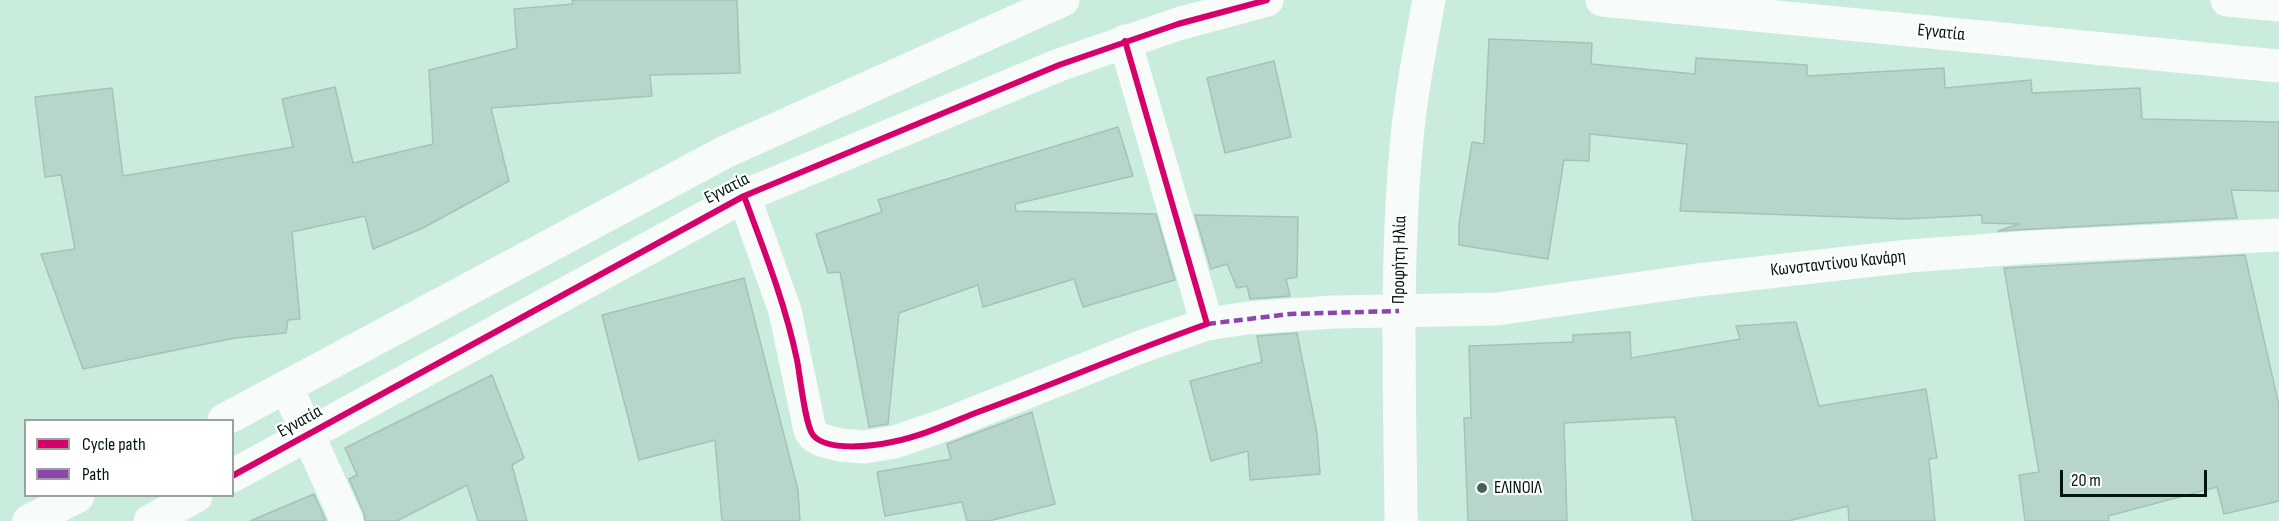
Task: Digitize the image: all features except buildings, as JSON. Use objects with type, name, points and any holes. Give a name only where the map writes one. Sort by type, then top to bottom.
[{"type":"street","name":"Εγνατία","points":[[226,419],[725,152],[1064,0]]},
{"type":"street","name":"Εγνατία","points":[[234,475],[744,196],[1020,80],[1125,41],[1212,14],[1267,0]]},
{"type":"street","name":"Προφήτη Ηλία","points":[[1401,521],[1400,242],[1406,145],[1429,0]]},
{"type":"street","name":"Εγνατία","points":[[1602,0],[2279,66]]},
{"type":"street","points":[[2233,0],[2279,5]]},
{"type":"street","points":[[1125,41],[1207,324]]},
{"type":"street","name":"Κωνσταντίνου Κανάρη","points":[[744,196],[785,310],[797,360],[808,426],[814,436],[829,443],[855,447],[895,442],[1000,404],[1143,346],[1207,324],[1290,314],[1497,309],[1697,280],[1909,256],[2032,247],[2279,235]]},
{"type":"street","points":[[287,388],[347,521]]},
{"type":"street","points":[[28,521],[74,497]]},
{"type":"street","points":[[150,521],[192,497]]},
{"type":"marked path","points":[[1207,324],[1290,314],[1399,311]]},
{"type":"cycle path","points":[[234,475],[744,196],[1059,65],[1178,24],[1267,0]]},
{"type":"cycle path","points":[[744,196],[774,277],[786,318],[797,360],[810,430],[813,435],[829,444],[874,445],[914,436],[1207,324],[1125,41]]},
{"type":"place","name":"ΕΛΙΝΟΙΛ","points":[[1482,488]]}]
